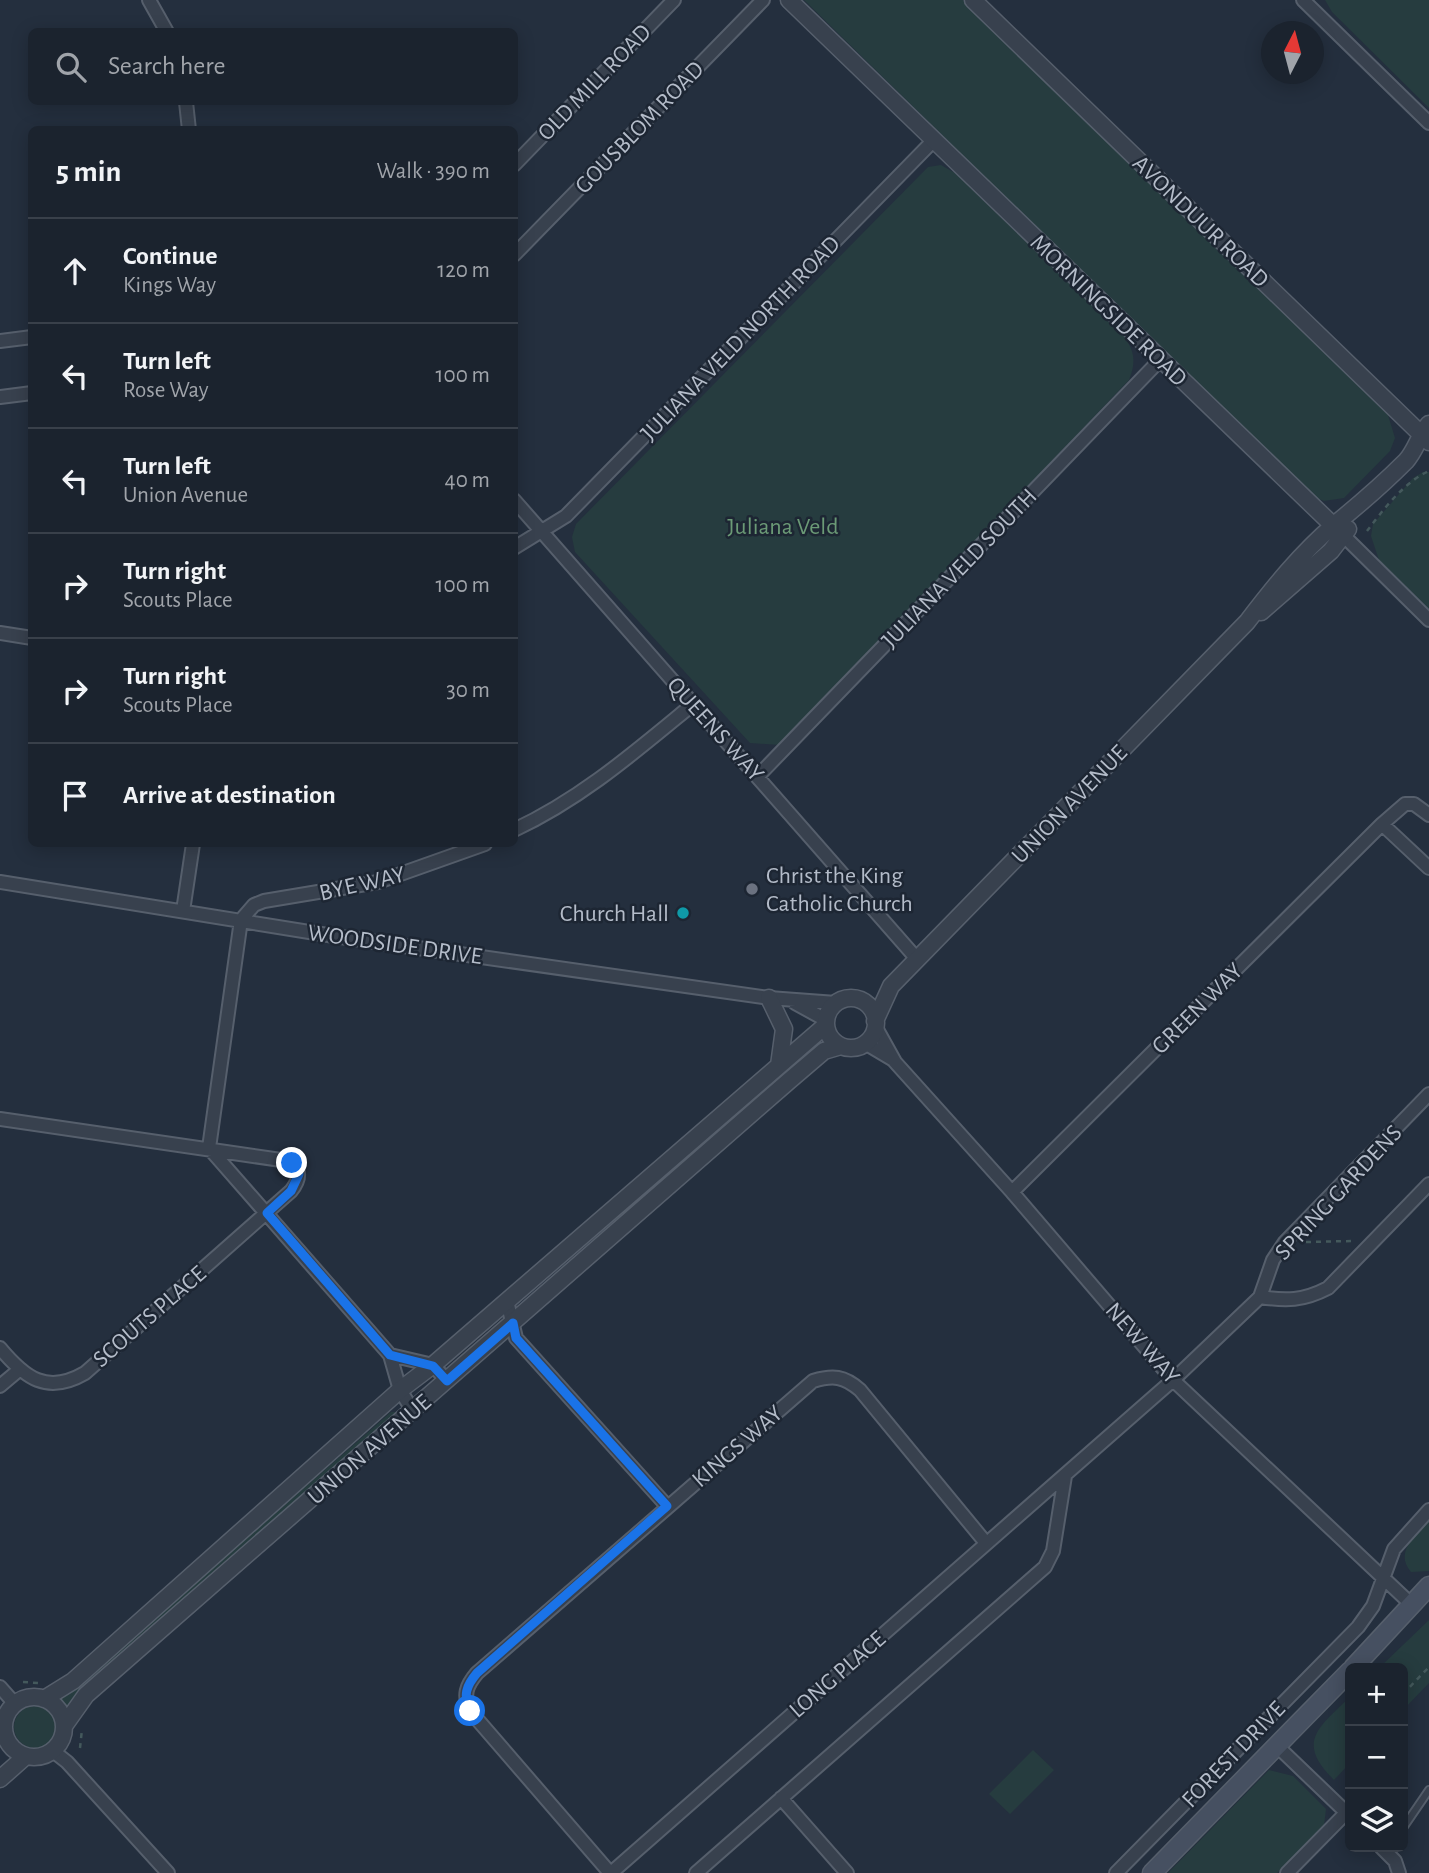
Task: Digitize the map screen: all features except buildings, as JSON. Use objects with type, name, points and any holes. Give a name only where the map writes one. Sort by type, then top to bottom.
[{"type":"main road","name":"FOREST DRIVE","points":[[1358,1663],[1429,1586]]},
{"type":"main road","name":"FOREST DRIVE","points":[[1152,1873],[1345,1677]]},
{"type":"street","points":[[149,0],[165,28]]},
{"type":"street","name":"OLD MILL ROAD","points":[[518,161],[674,0]]},
{"type":"street","name":"GOUSBLOM ROAD","points":[[518,250],[763,0]]},
{"type":"street","name":"MORNINGSIDE ROAD","points":[[789,0],[1429,620]]},
{"type":"street","name":"AVONDUUR ROAD","points":[[974,0],[1426,434]]},
{"type":"street","points":[[1303,0],[1429,123]]},
{"type":"street","points":[[186,105],[189,126]]},
{"type":"street","name":"JULIANA VELD NORTH ROAD","points":[[518,546],[566,516],[934,140]]},
{"type":"street","points":[[0,341],[28,338]]},
{"type":"street","name":"JULIANA VELD SOUTH","points":[[758,776],[1160,360]]},
{"type":"street","points":[[0,397],[28,394]]},
{"type":"street","name":"UNION AVENUE","points":[[875,1023],[891,986],[1247,622],[1272,589],[1339,531],[1410,456],[1426,434]]},
{"type":"street","name":"UNION AVENUE","points":[[1410,456],[1429,449]]},
{"type":"street","name":"QUEENS WAY","points":[[518,504],[917,959]]},
{"type":"street","points":[[0,633],[28,637]]},
{"type":"street","points":[[518,828],[550,811],[618,766],[692,705]]},
{"type":"street","name":"GREEN WAY","points":[[1013,1192],[1382,824],[1405,804],[1414,804],[1429,815]]},
{"type":"street","points":[[1382,824],[1429,868]]},
{"type":"street","points":[[183,911],[193,847]]},
{"type":"street","name":"BYE WAY","points":[[241,919],[254,905],[264,901],[379,882],[477,847]]},
{"type":"street","name":"WOODSIDE DRIVE","points":[[0,882],[769,998],[836,1003]]},
{"type":"street","points":[[241,919],[209,1148],[390,1355],[400,1390],[413,1411]]},
{"type":"street","name":"UNION AVENUE","points":[[858,999],[891,986]]},
{"type":"street","points":[[769,998],[784,1029],[779,1065],[790,1080]]},
{"type":"street","points":[[849,998],[858,999],[870,1007],[875,1023],[865,1043],[856,1047],[841,1046],[831,1039],[826,1023],[836,1003],[849,998]]},
{"type":"street","name":"WOODSIDE DRIVE","points":[[791,1001],[826,1023]]},
{"type":"street","name":"UNION AVENUE","points":[[43,1691],[73,1681],[400,1390],[433,1366],[826,1023]]},
{"type":"street","name":"NEW WAY","points":[[875,1023],[895,1062],[1013,1192],[1173,1380],[1411,1604]]},
{"type":"street","name":"NEW WAY","points":[[865,1043],[895,1062]]},
{"type":"street","name":"UNION AVENUE","points":[[64,1726],[86,1695],[790,1080],[824,1051],[841,1046]]},
{"type":"street","name":"SPRING GARDENS","points":[[1173,1380],[1259,1297],[1273,1260],[1285,1242],[1429,1094]]},
{"type":"street","name":"SCOUTS PLACE","points":[[0,1119],[209,1148],[288,1161],[297,1167],[297,1184],[85,1373],[71,1381],[35,1381],[19,1370],[0,1348]]},
{"type":"street","name":"SPRING GARDENS","points":[[1259,1297],[1287,1301],[1310,1298],[1328,1288],[1429,1184]]},
{"type":"street","points":[[508,1301],[516,1338],[667,1506]]},
{"type":"street","points":[[390,1355],[433,1366],[447,1381]]},
{"type":"street","points":[[0,1386],[19,1370]]},
{"type":"street","name":"KINGS WAY","points":[[610,1873],[470,1711],[466,1700],[467,1685],[477,1673],[813,1381],[831,1376],[847,1379],[860,1390],[986,1542]]},
{"type":"street","name":"LONG PLACE","points":[[610,1873],[1173,1380]]},
{"type":"street","points":[[696,1873],[1045,1567],[1053,1551],[1065,1476]]},
{"type":"street","points":[[1116,1873],[1358,1627],[1371,1611],[1400,1539],[1429,1510]]},
{"type":"street","points":[[0,1687],[15,1704]]},
{"type":"street","points":[[43,1691],[55,1705],[64,1726],[59,1744],[53,1751],[40,1757],[26,1756],[11,1747],[2,1732],[6,1716],[15,1704],[43,1691]]},
{"type":"street","points":[[1276,1745],[1345,1811]]},
{"type":"street","points":[[53,1751],[67,1762],[168,1873]]},
{"type":"street","points":[[0,1779],[26,1756]]},
{"type":"street","points":[[781,1798],[847,1873]]},
{"type":"street","points":[[1287,1873],[1345,1817]]},
{"type":"street","points":[[1387,1852],[1395,1861],[1399,1873]]},
{"type":"lane","points":[[692,1140],[705,1154]]},
{"type":"lane","points":[[1408,1821],[1429,1790]]},
{"type":"path","points":[[1367,531],[1401,492],[1429,471]]},
{"type":"path","points":[[1285,1242],[1373,1241]]},
{"type":"path","points":[[1408,1689],[1429,1667]]},
{"type":"path","points":[[23,1682],[43,1691]]},
{"type":"path","points":[[80,1748],[82,1726]]},
{"type":"green space","points":[[804,0],[963,0],[1388,415],[1395,438],[1390,451],[1344,498],[1324,501],[1312,496]]},
{"type":"green space","points":[[1325,0],[1429,0],[1429,108],[1332,12]]},
{"type":"green space","name":"Juliana Veld","points":[[941,165],[955,173],[1124,336],[1133,357],[1131,374],[1129,380],[780,745],[750,743],[575,552],[572,537],[576,524],[928,167]]},
{"type":"green space","points":[[1423,472],[1429,472],[1429,609],[1379,560],[1371,536],[1373,524],[1413,478]]},
{"type":"green space","points":[[391,1412],[396,1412],[397,1415],[72,1700],[64,1712],[55,1702],[70,1693]]},
{"type":"green space","points":[[1429,1521],[1429,1571],[1411,1572],[1405,1558],[1408,1545]]},
{"type":"green space","points":[[1429,1620],[1429,1683],[1408,1705],[1408,1663],[1384,1663]]},
{"type":"green space","points":[[1345,1702],[1345,1768],[1334,1780],[1322,1767],[1314,1745],[1321,1726]]},
{"type":"green space","points":[[35,1706],[50,1712],[56,1727],[50,1742],[35,1748],[20,1742],[14,1727],[20,1712]]},
{"type":"green space","points":[[1033,1750],[1054,1770],[1010,1814],[989,1794]]},
{"type":"green space","points":[[1269,1770],[1293,1776],[1326,1809],[1324,1826],[1277,1873],[1168,1873]]},
{"type":"place","name":"Christ the King Catholic Church","points":[[752,889]]},
{"type":"place","name":"Church Hall","points":[[683,913]]},
{"type":"route","points":[[292,1163],[299,1174],[297,1184],[267,1213],[390,1355],[433,1366],[447,1381],[513,1323],[516,1338],[667,1506],[477,1673],[467,1685],[466,1700],[470,1711]]}]
